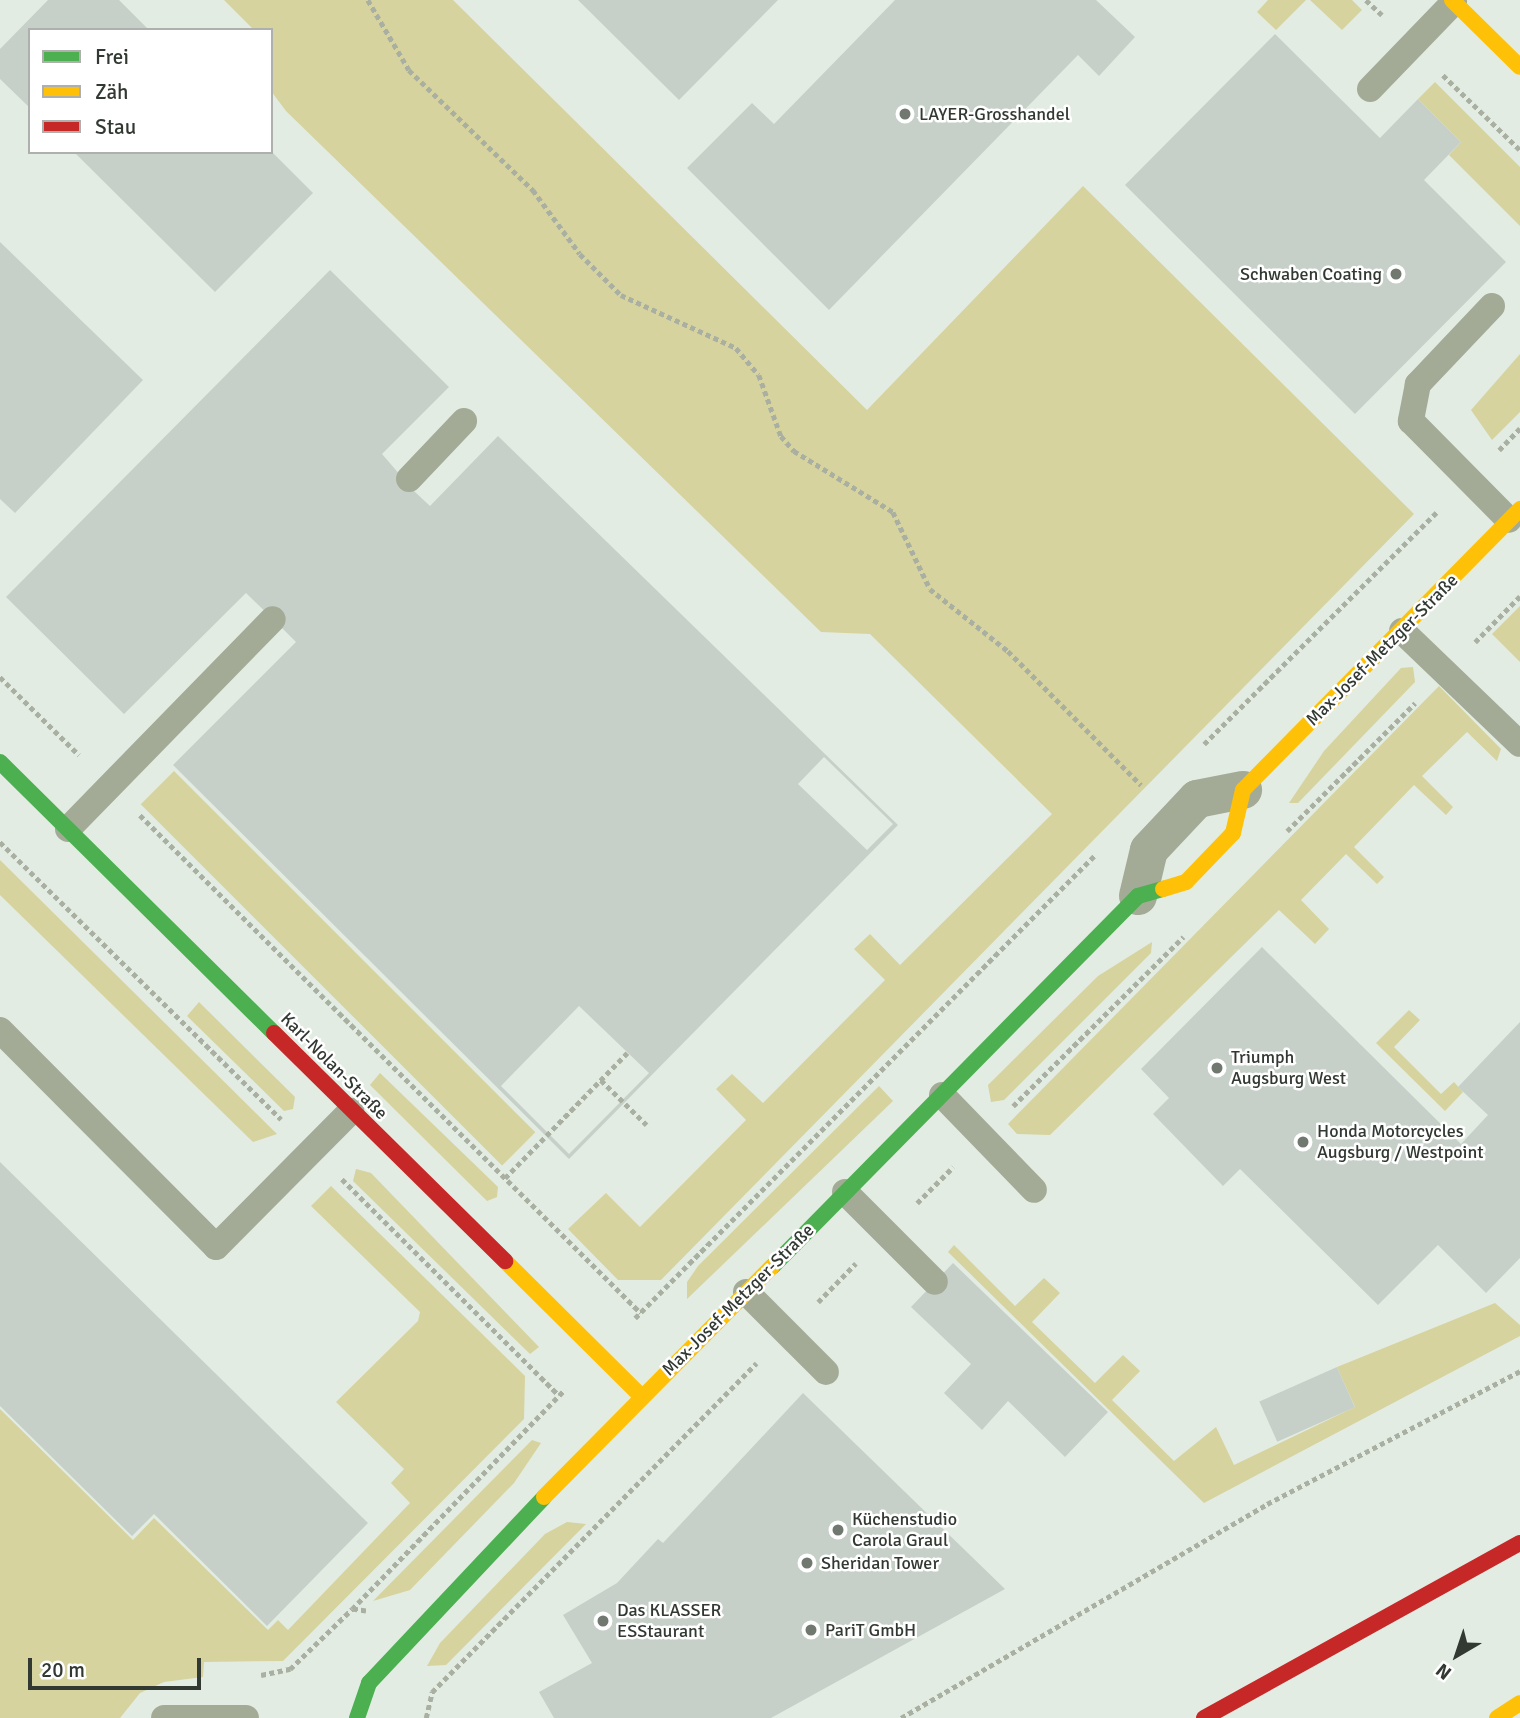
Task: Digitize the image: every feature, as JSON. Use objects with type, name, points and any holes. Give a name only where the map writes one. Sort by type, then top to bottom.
[{"type":"main road","points":[[1453,1],[1520,67]]},
{"type":"main road","name":"Max-Josef-Metzger-Straße","points":[[1243,790],[1515,514]]},
{"type":"main road","name":"Karl-Nolan-Straße","points":[[0,762],[641,1396]]},
{"type":"main road","name":"Max-Josef-Metzger-Straße","points":[[357,1718],[369,1684],[426,1617],[641,1396],[1138,896]]},
{"type":"main road","points":[[1204,1718],[1520,1543]]},
{"type":"main road","points":[[1497,1718],[1520,1703]]},
{"type":"street","name":"Max-Josef-Metzger-Straße","points":[[1138,896],[1149,850],[1197,799],[1243,790]]},
{"type":"lane","points":[[1370,89],[1453,1]]},
{"type":"lane","points":[[1492,306],[1418,384],[1411,421],[1470,479],[1515,514]]},
{"type":"lane","points":[[408,479],[464,421]]},
{"type":"lane","points":[[68,829],[273,619]]},
{"type":"lane","points":[[1402,631],[1447,671],[1520,744]]},
{"type":"lane","points":[[0,1030],[216,1247],[351,1111]]},
{"type":"lane","points":[[942,1095],[1034,1189]]},
{"type":"lane","points":[[845,1192],[935,1282]]},
{"type":"lane","points":[[746,1292],[826,1372]]},
{"type":"lane","points":[[164,1718],[246,1718]]},
{"type":"path","points":[[368,0],[410,70],[533,190],[580,254],[621,295],[736,348],[759,375],[780,436],[794,451],[893,512],[930,589],[1008,651],[1152,797]]},
{"type":"path","points":[[1200,749],[1520,428]]},
{"type":"path","points":[[1276,842],[1520,596]]},
{"type":"path","points":[[0,677],[641,1313]]},
{"type":"path","points":[[255,1674],[290,1669],[352,1609],[598,1353],[641,1313],[1104,846]]},
{"type":"path","points":[[426,1718],[432,1692],[1192,927]]},
{"type":"path","points":[[505,1178],[627,1053]]},
{"type":"path","points":[[601,1080],[647,1125]]},
{"type":"path","points":[[901,1718],[1268,1504],[1520,1371]]},
{"type":"path","points":[[352,1609],[426,1617]]},
{"type":"shaded area","points":[[224,0],[453,0],[867,410],[1083,186],[1414,514],[661,1280],[618,1280],[568,1229],[606,1193],[640,1227],[746,1120],[716,1089],[732,1074],[763,1103],[885,980],[854,949],[870,934],[900,965],[1052,814],[870,634],[821,632],[286,111],[273,94],[273,28],[252,28]]},
{"type":"shaded area","points":[[1268,0],[1306,0],[1276,30],[1257,12]]},
{"type":"shaded area","points":[[1310,0],[1352,0],[1362,10],[1342,30]]},
{"type":"shaded area","points":[[1435,82],[1520,167],[1520,226],[1449,155],[1461,142],[1418,99]]},
{"type":"shaded area","points":[[1520,354],[1520,412],[1492,440],[1471,410]]},
{"type":"shaded area","points":[[1520,606],[1520,662],[1492,634]]},
{"type":"shaded area","points":[[1413,667],[1415,682],[1298,803],[1289,803],[1324,751],[1401,668]]},
{"type":"shaded area","points":[[1439,686],[1501,749],[1497,761],[1467,732],[1422,776],[1453,807],[1446,815],[1414,785],[1354,847],[1384,877],[1377,884],[1346,854],[1301,900],[1329,929],[1315,944],[1279,910],[1050,1135],[1017,1134],[1008,1124]]},
{"type":"shaded area","points":[[174,771],[535,1132],[502,1166],[141,804]]},
{"type":"shaded area","points":[[0,860],[277,1134],[253,1142],[0,895]]},
{"type":"shaded area","points":[[1152,942],[1151,953],[1004,1100],[991,1102],[988,1085],[1098,976]]},
{"type":"shaded area","points":[[199,1002],[295,1097],[293,1109],[284,1111],[187,1016]]},
{"type":"shaded area","points":[[1409,1010],[1420,1020],[1394,1047],[1441,1094],[1454,1082],[1463,1092],[1445,1111],[1376,1043]]},
{"type":"shaded area","points":[[380,1073],[498,1187],[497,1197],[487,1201],[370,1085]]},
{"type":"shaded area","points":[[879,1086],[893,1101],[687,1299],[687,1282],[698,1266]]},
{"type":"shaded area","points":[[356,1169],[371,1173],[539,1347],[530,1354],[353,1181]]},
{"type":"shaded area","points":[[331,1186],[525,1376],[524,1419],[283,1661],[204,1662],[203,1677],[164,1682],[140,1693],[120,1718],[0,1718],[0,1409],[133,1540],[154,1518],[268,1630],[278,1620],[288,1630],[410,1503],[391,1483],[404,1469],[336,1402],[418,1321],[420,1312],[311,1206]]},
{"type":"shaded area","points":[[954,1245],[1015,1306],[1044,1278],[1060,1293],[1032,1322],[1095,1383],[1123,1355],[1140,1371],[1112,1400],[1174,1461],[1216,1427],[1234,1465],[1355,1407],[1337,1367],[1495,1303],[1520,1325],[1520,1336],[1204,1503],[948,1252]]},
{"type":"shaded area","points":[[532,1440],[541,1443],[514,1483],[410,1590],[373,1601]]},
{"type":"shaded area","points":[[567,1522],[586,1524],[446,1665],[427,1666],[440,1643],[545,1534]]},
{"type":"building","points":[[48,0],[119,0],[147,28],[28,28],[28,106],[0,79],[0,49]]},
{"type":"building","points":[[578,0],[778,0],[679,100]]},
{"type":"building","points":[[895,0],[1096,0],[1135,37],[1099,76],[1078,55],[829,310],[687,168],[752,103],[774,124]]},
{"type":"building","points":[[1275,34],[1380,138],[1418,99],[1461,142],[1424,180],[1506,262],[1355,414],[1125,185]]},
{"type":"building","points":[[273,153],[313,193],[215,292],[76,154]]},
{"type":"building","points":[[0,242],[143,380],[15,513],[0,499]]},
{"type":"building","points":[[330,270],[449,387],[382,454],[414,491],[430,506],[498,436],[898,825],[569,1159],[173,765],[296,642],[273,619],[246,593],[124,714],[6,597]],"holes":[[[824,757],[893,824],[867,850],[798,784]],[[579,1006],[649,1073],[569,1154],[501,1086]]]},
{"type":"building","points":[[1262,947],[1461,1144],[1488,1115],[1458,1087],[1520,1022],[1520,1258],[1486,1293],[1438,1245],[1378,1305],[1240,1169],[1223,1186],[1153,1114],[1169,1098],[1141,1069]]},
{"type":"building","points":[[0,1162],[368,1523],[267,1626],[154,1514],[132,1536],[0,1406]]},
{"type":"building","points":[[953,1263],[1108,1412],[1065,1457],[1008,1401],[982,1430],[944,1393],[971,1364],[911,1307]]},
{"type":"building","points":[[1337,1367],[1355,1407],[1277,1442],[1259,1402]]},
{"type":"building","name":"Sheridan Tower","points":[[803,1393],[1005,1589],[771,1718],[554,1718],[539,1692],[592,1663],[563,1615],[617,1583],[658,1539],[663,1543]]},
{"type":"traffic: fast","points":[[0,762],[274,1033]]},
{"type":"traffic: fast","points":[[772,1267],[1138,896],[1163,889]]},
{"type":"traffic: fast","points":[[357,1718],[369,1683],[544,1497]]},
{"type":"traffic: slow","points":[[1452,0],[1520,67]]},
{"type":"traffic: slow","points":[[1163,889],[1186,882],[1233,833],[1243,790],[1520,509]]},
{"type":"traffic: slow","points":[[505,1261],[641,1396]]},
{"type":"traffic: slow","points":[[544,1497],[772,1267]]},
{"type":"traffic: slow","points":[[1497,1718],[1520,1703]]},
{"type":"traffic: jam","points":[[274,1033],[505,1261]]},
{"type":"traffic: jam","points":[[1204,1718],[1520,1543]]},
{"type":"place","name":"LAYER-Grosshandel","points":[[905,114]]},
{"type":"place","name":"Schwaben Coating","points":[[1396,274]]},
{"type":"place","name":"Triumph Augsburg West","points":[[1217,1068]]},
{"type":"place","name":"Honda Motorcycles Augsburg / Westpoint","points":[[1303,1142]]},
{"type":"place","name":"Küchenstudio Carola Graul","points":[[838,1530]]},
{"type":"place","name":"Sheridan Tower","points":[[807,1563]]},
{"type":"place","name":"Das KLASSER ESStaurant","points":[[603,1621]]},
{"type":"place","name":"PariT GmbH","points":[[811,1630]]}]
